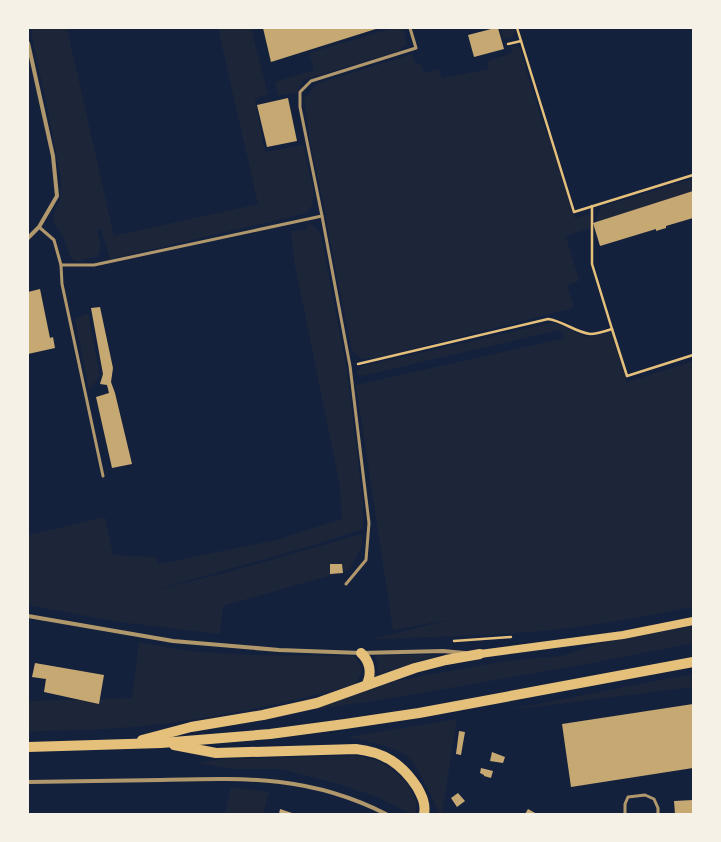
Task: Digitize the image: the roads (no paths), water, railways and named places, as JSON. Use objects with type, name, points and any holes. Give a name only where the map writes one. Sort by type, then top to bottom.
[{"type":"main road","points":[[122,745],[191,727],[263,715],[317,703],[340,696],[367,684],[415,668],[439,662],[480,654],[623,636],[693,621]]},
{"type":"main road","points":[[361,653],[367,660],[370,670],[367,684]]},
{"type":"main road","points":[[28,747],[161,743],[270,734],[419,714],[693,662]]},
{"type":"main road","points":[[161,743],[216,753],[356,749],[367,750],[378,753],[403,768],[419,791],[424,802],[424,814]]},
{"type":"street","points":[[28,43],[53,156],[58,196],[39,227],[28,238]]},
{"type":"street","points":[[28,616],[173,641],[279,650],[361,653],[443,651],[480,654]]},
{"type":"street","points":[[28,782],[244,778],[310,786],[338,794],[386,814]]},
{"type":"lane","points":[[346,584],[366,560],[369,523],[350,366],[300,107],[300,92],[311,81],[416,48],[410,28]]},
{"type":"lane","points":[[61,265],[94,266],[322,216]]},
{"type":"lane","points":[[39,227],[54,240],[61,265],[62,284],[103,476]]},
{"type":"lane","points":[[625,814],[625,804],[628,797],[645,795],[654,799],[658,814]]}]
